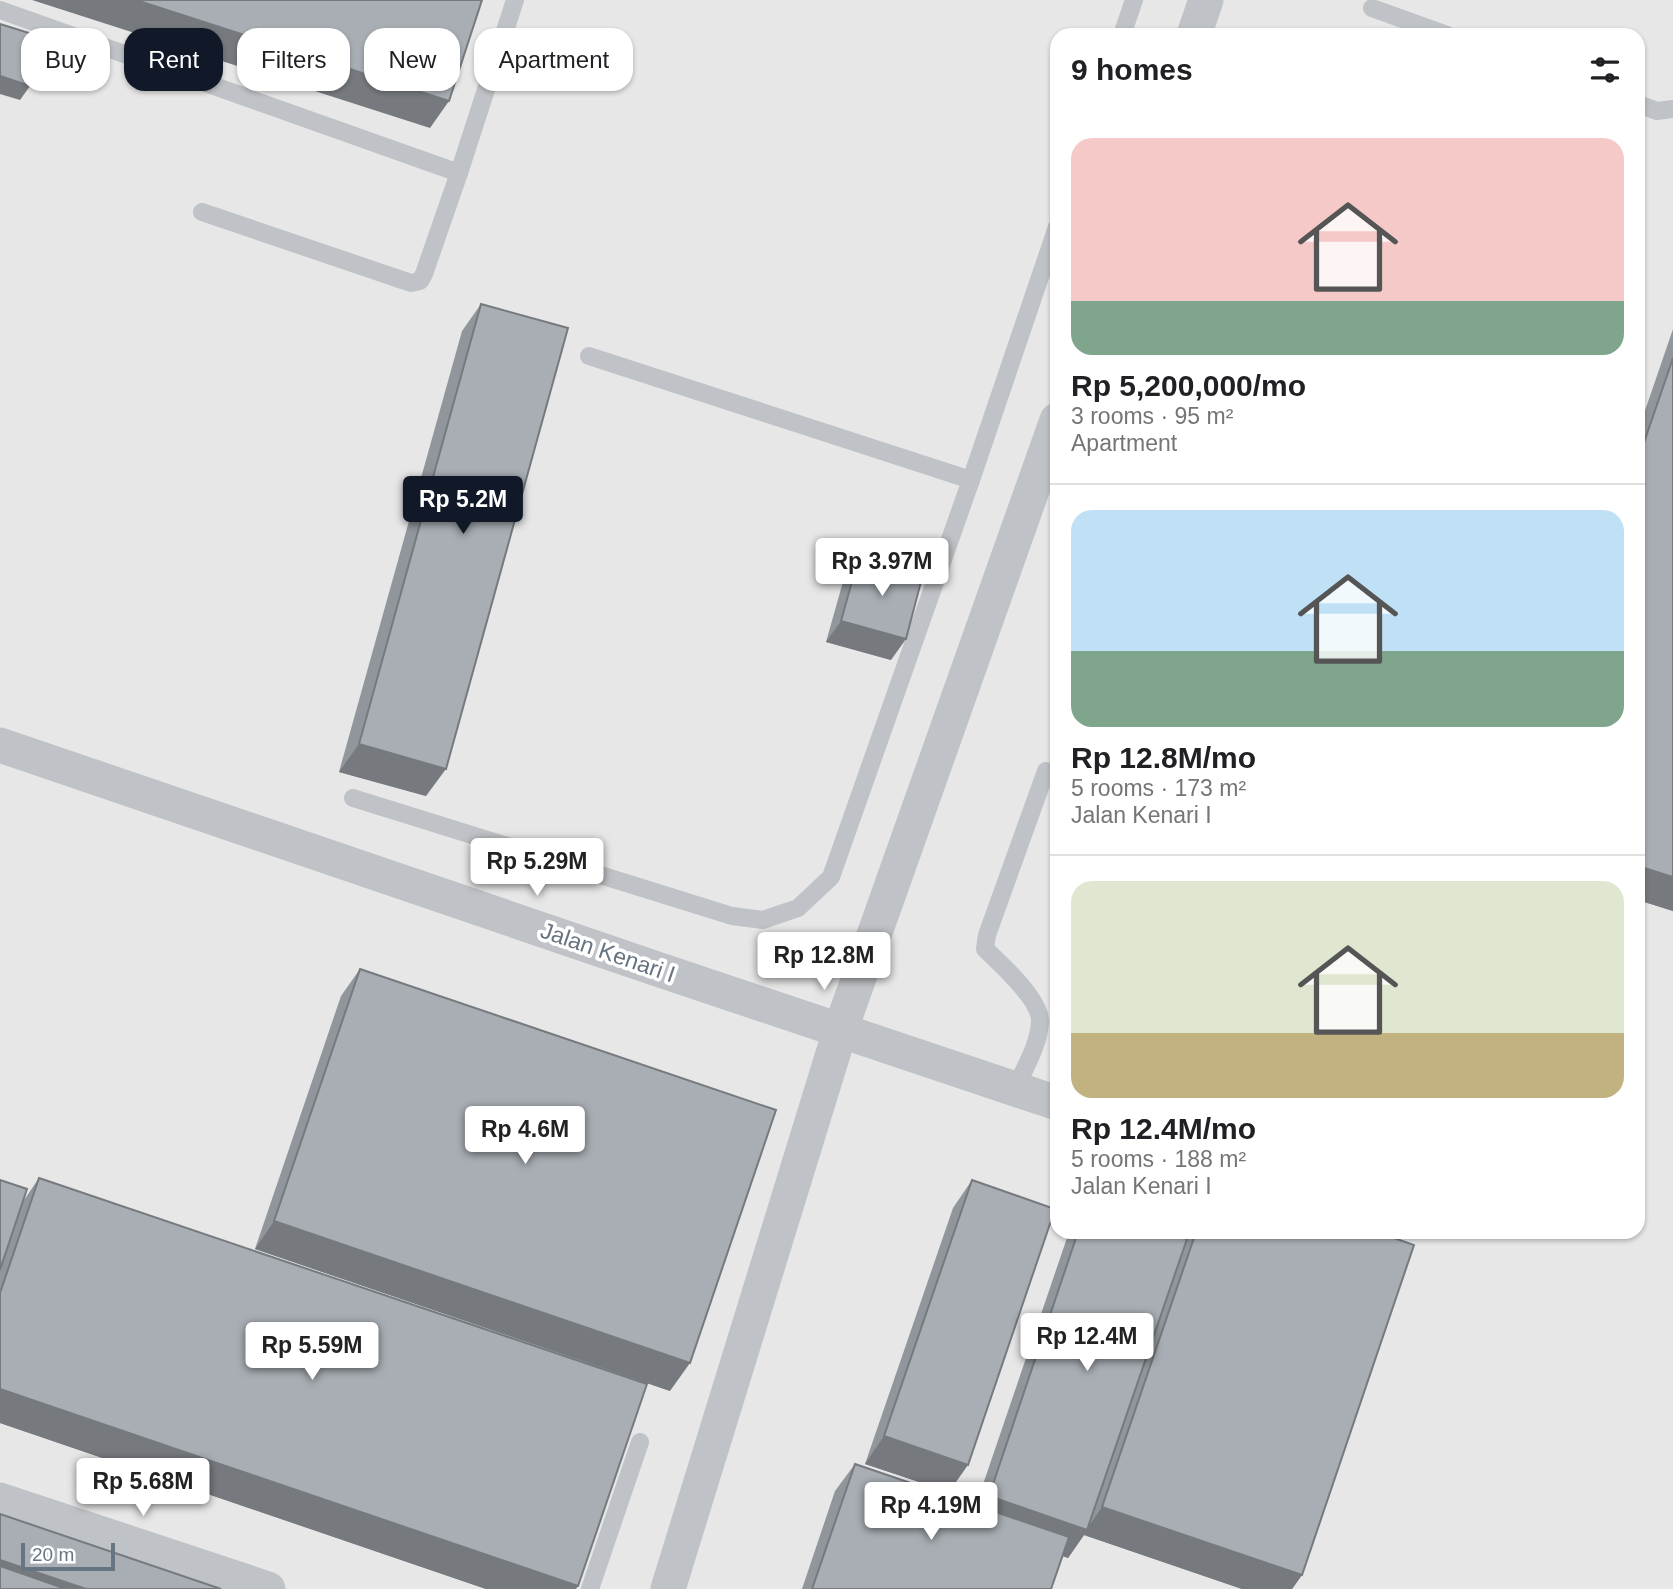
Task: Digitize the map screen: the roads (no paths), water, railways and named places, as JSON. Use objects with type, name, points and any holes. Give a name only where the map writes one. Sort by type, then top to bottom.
[{"type":"street","points":[[1196,28],[1206,0]]},
{"type":"street","points":[[668,1589],[840,1031],[1050,440]]},
{"type":"street","name":"Jalan Kenari I","points":[[0,745],[1050,1101]]},
{"type":"street","points":[[0,1500],[268,1589]]},
{"type":"lane","points":[[202,212],[411,283],[419,281],[424,274],[459,173],[515,0]]},
{"type":"lane","points":[[1124,28],[1134,0]]},
{"type":"lane","points":[[1372,8],[1428,28]]},
{"type":"lane","points":[[0,10],[459,173]]},
{"type":"lane","points":[[1645,107],[1657,111],[1673,109]]},
{"type":"lane","points":[[353,798],[733,916],[763,920],[798,908],[831,877],[1050,248]]},
{"type":"lane","points":[[589,355],[971,480]]},
{"type":"lane","points":[[1015,1089],[1036,1042],[1040,1020],[1034,999],[985,949],[986,935],[1046,771]]},
{"type":"lane","points":[[590,1589],[640,1442]]}]
